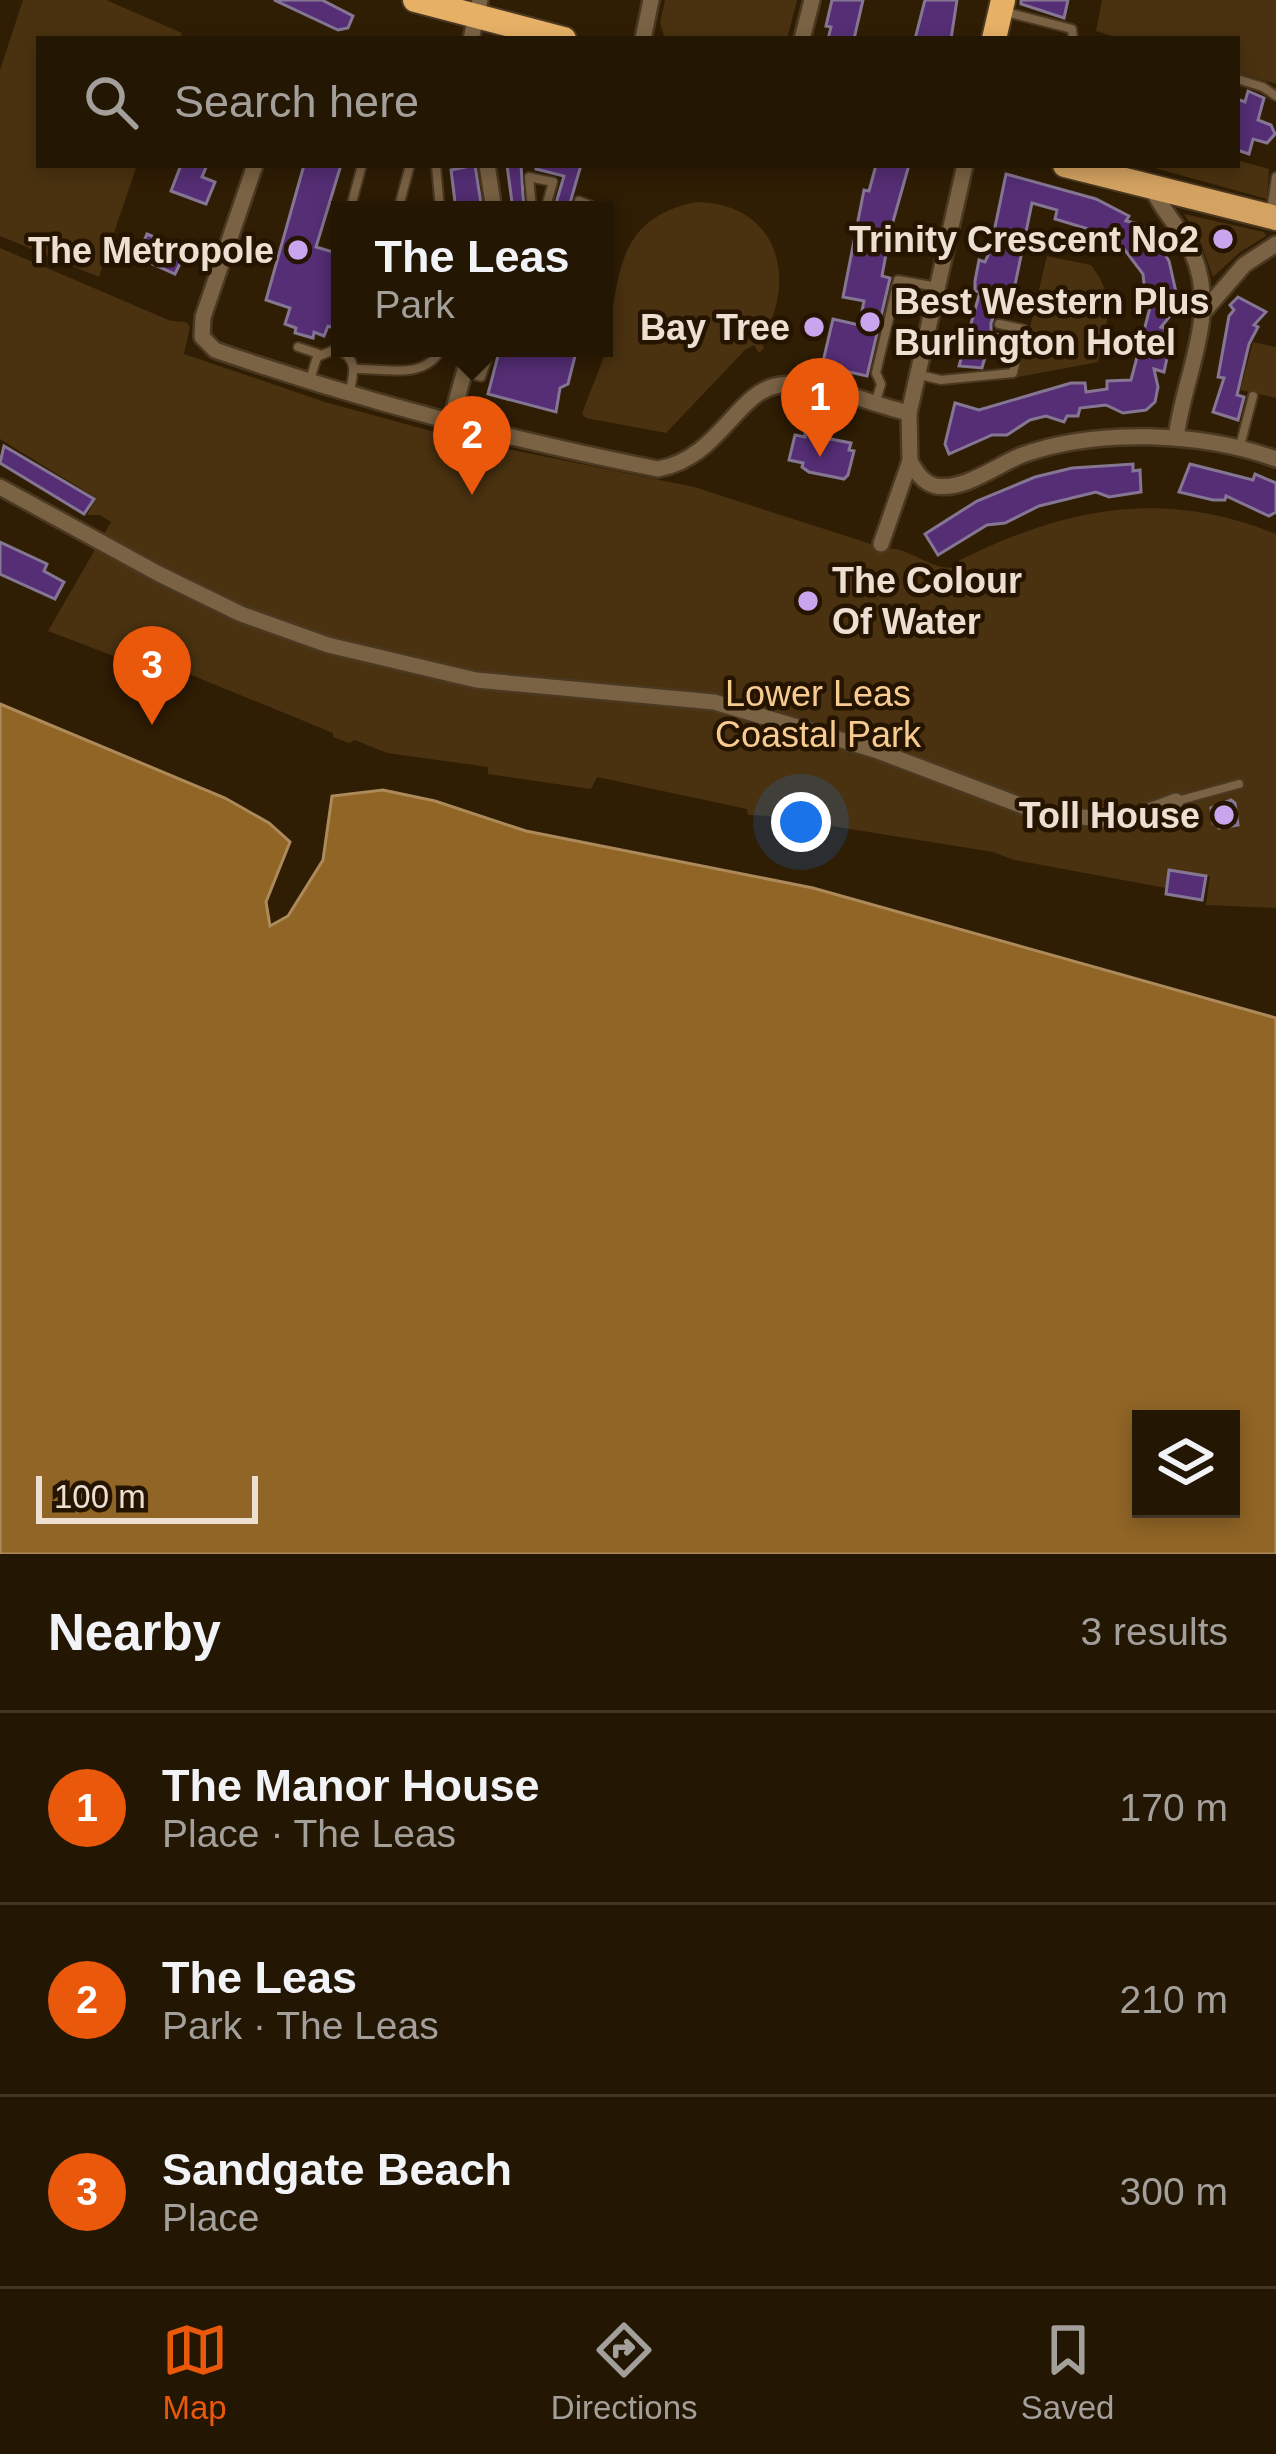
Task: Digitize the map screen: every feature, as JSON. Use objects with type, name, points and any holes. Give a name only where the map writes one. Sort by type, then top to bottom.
[{"type":"highway","points":[[415,0],[550,36]]},
{"type":"highway","points":[[995,36],[1002,5]]},
{"type":"main road","points":[[1111,171],[1273,217]]},
{"type":"street","points":[[644,36],[651,0]]},
{"type":"street","points":[[803,36],[812,0]]},
{"type":"street","points":[[254,168],[203,317],[202,337],[215,350],[450,424],[658,469],[676,466],[703,451],[746,404],[777,384],[805,386],[909,413]]},
{"type":"street","points":[[487,168],[493,201]]},
{"type":"street","points":[[880,544],[910,461],[909,413],[964,168]]},
{"type":"street","points":[[1143,180],[1191,249],[1204,284],[1206,309],[1176,438]]},
{"type":"street","points":[[1206,309],[1244,266],[1276,244]]},
{"type":"street","points":[[450,424],[469,357]]},
{"type":"street","points":[[910,461],[927,482],[955,485],[1049,447],[1091,440],[1176,438],[1240,446],[1276,459]]},
{"type":"street","points":[[0,487],[124,544],[241,614],[328,646],[476,680],[714,702],[891,755],[1041,813],[1080,820],[1122,820],[1176,801]]},
{"type":"lane","points":[[1002,5],[1072,29],[1073,36]]},
{"type":"lane","points":[[1240,81],[1276,96]]},
{"type":"lane","points":[[352,201],[361,168]]},
{"type":"lane","points":[[400,201],[409,168]]},
{"type":"lane","points":[[436,168],[439,201]]},
{"type":"lane","points":[[531,201],[529,177],[553,182],[548,201]]},
{"type":"lane","points":[[1273,217],[1276,177]]},
{"type":"lane","points":[[875,403],[881,384],[876,374],[898,280],[938,287]]},
{"type":"lane","points":[[919,374],[941,380],[1013,373],[1023,329],[998,324]]},
{"type":"lane","points":[[298,347],[320,354],[331,351]]},
{"type":"lane","points":[[309,383],[320,354]]},
{"type":"lane","points":[[349,357],[355,369],[349,395]]},
{"type":"lane","points":[[355,369],[418,368],[438,357]]},
{"type":"lane","points":[[465,373],[481,377],[488,357]]},
{"type":"lane","points":[[1240,446],[1253,396]]},
{"type":"lane","points":[[1176,801],[1239,784]]},
{"type":"green space","points":[[23,0],[106,0],[182,33],[36,36],[36,168],[136,168],[99,277],[0,236],[0,70]]},
{"type":"green space","points":[[665,0],[797,0],[788,36],[664,36],[660,23]]},
{"type":"green space","points":[[1102,0],[1276,0],[1276,84],[1240,74],[1240,36],[1112,36],[1096,31]]},
{"type":"green space","points":[[1240,161],[1269,169],[1267,199],[1155,168],[1240,168]]},
{"type":"green space","points":[[696,202],[724,206],[746,215],[763,230],[779,270],[772,317],[761,341],[764,348],[759,353],[754,345],[745,350],[666,433],[586,418],[582,414],[603,357],[613,357],[613,306],[624,257],[648,223]]},
{"type":"green space","points":[[1184,214],[1264,232],[1266,236],[1213,277]]},
{"type":"green space","name":"Lower Leas Coastal Park","points":[[0,248],[171,321],[186,322],[190,327],[184,354],[325,402],[464,440],[694,487],[942,567],[960,567],[958,561],[1037,528],[1114,510],[1194,511],[1276,534],[1276,908],[1206,905],[1210,876],[1170,870],[1166,888],[993,852],[748,815],[747,809],[597,777],[591,789],[488,774],[488,767],[387,753],[333,737],[333,733],[150,658],[140,666],[48,631],[111,522],[100,515],[87,515],[96,498],[0,439]]},
{"type":"green space","points":[[1047,256],[1091,265],[1105,289],[1107,322],[1098,362],[1018,377]]},
{"type":"green space","points":[[1253,342],[1276,347],[1276,398],[1240,390]]},
{"type":"shaded area","points":[[0,704],[225,798],[269,823],[290,842],[266,902],[270,926],[288,916],[323,860],[332,796],[383,790],[435,801],[526,831],[813,888],[1276,1018],[1276,1554],[0,1554]]},
{"type":"building","points":[[274,0],[322,0],[353,16],[348,28],[338,30]]},
{"type":"building","points":[[832,0],[863,0],[855,36],[829,36],[831,27],[826,26]]},
{"type":"building","points":[[925,0],[957,0],[951,36],[916,36]]},
{"type":"building","points":[[1021,0],[1068,0],[1064,18],[1021,4]]},
{"type":"building","points":[[1248,91],[1264,98],[1258,120],[1271,125],[1275,134],[1267,143],[1253,139],[1249,154],[1240,151],[1240,100],[1245,102]]},
{"type":"building","points":[[180,168],[206,168],[202,177],[215,182],[206,204],[171,191]]},
{"type":"building","name":"The Metropole","points":[[303,168],[340,168],[316,247],[331,251],[331,327],[324,336],[314,332],[313,338],[295,333],[296,328],[285,324],[290,308],[266,300]]},
{"type":"building","points":[[475,168],[481,201],[455,201],[451,170]]},
{"type":"building","points":[[507,168],[521,168],[523,201],[512,201]]},
{"type":"building","points":[[580,168],[571,201],[557,201],[564,176],[536,169]]},
{"type":"building","points":[[875,168],[908,168],[890,232],[882,276],[890,278],[867,376],[822,366],[833,319],[859,325],[864,301],[843,297],[864,190],[869,191]]},
{"type":"building","points":[[1006,174],[1096,199],[1163,239],[1160,246],[1169,261],[1178,301],[1161,327],[1173,330],[1164,372],[1154,369],[1155,402],[1146,410],[1123,413],[1106,405],[1080,408],[1078,416],[1067,416],[1064,422],[1046,416],[1030,420],[1007,435],[992,435],[949,454],[945,444],[955,403],[979,410],[1071,383],[1085,383],[1086,392],[1107,389],[1107,381],[1131,380],[1151,304],[1146,304],[1143,274],[1115,237],[1055,219],[1057,210],[1032,203],[1009,314],[996,311],[991,323],[991,333],[1011,338],[1007,354],[987,350],[982,368],[959,366],[980,292],[975,291],[979,260],[985,262],[990,251]]},
{"type":"building","points":[[147,234],[186,251],[175,274],[137,257]]},
{"type":"building","points":[[1238,297],[1266,312],[1254,325],[1258,327],[1249,344],[1237,395],[1244,397],[1238,420],[1213,412],[1224,378],[1218,377],[1234,310],[1230,305]]},
{"type":"building","points":[[498,357],[575,357],[568,384],[560,388],[556,412],[488,394]]},
{"type":"building","points":[[795,435],[851,443],[849,450],[854,451],[844,479],[809,472],[803,463],[789,460]]},
{"type":"building","points":[[4,446],[94,499],[84,514],[0,463]]},
{"type":"building","points":[[1133,464],[1133,471],[1140,470],[1141,492],[1109,497],[1096,492],[1039,506],[1005,523],[987,525],[938,555],[925,534],[977,501],[1035,477],[1072,468]]},
{"type":"building","points":[[1190,464],[1253,480],[1255,474],[1276,483],[1276,512],[1269,516],[1226,496],[1213,500],[1179,492]]},
{"type":"building","points":[[0,542],[47,564],[44,571],[64,582],[55,599],[0,574]]},
{"type":"building","name":"Toll House","points":[[1231,800],[1238,825],[1219,828],[1213,823],[1211,808]]},
{"type":"building","points":[[1169,870],[1206,876],[1202,900],[1166,894]]},
{"type":"place","name":"Trinity Crescent No2","points":[[1223,239]]},
{"type":"place","name":"The Metropole","points":[[298,250]]},
{"type":"place","name":"Best Western Plus Burlington Hotel","points":[[870,322]]},
{"type":"place","name":"Bay Tree","points":[[814,327]]},
{"type":"place","name":"The Manor House","points":[[820,457]]},
{"type":"place","name":"The Leas","points":[[472,495]]},
{"type":"place","name":"The Colour Of Water","points":[[808,601]]},
{"type":"place","name":"Sandgate Beach","points":[[152,725]]},
{"type":"place","name":"Toll House","points":[[1224,815]]}]
